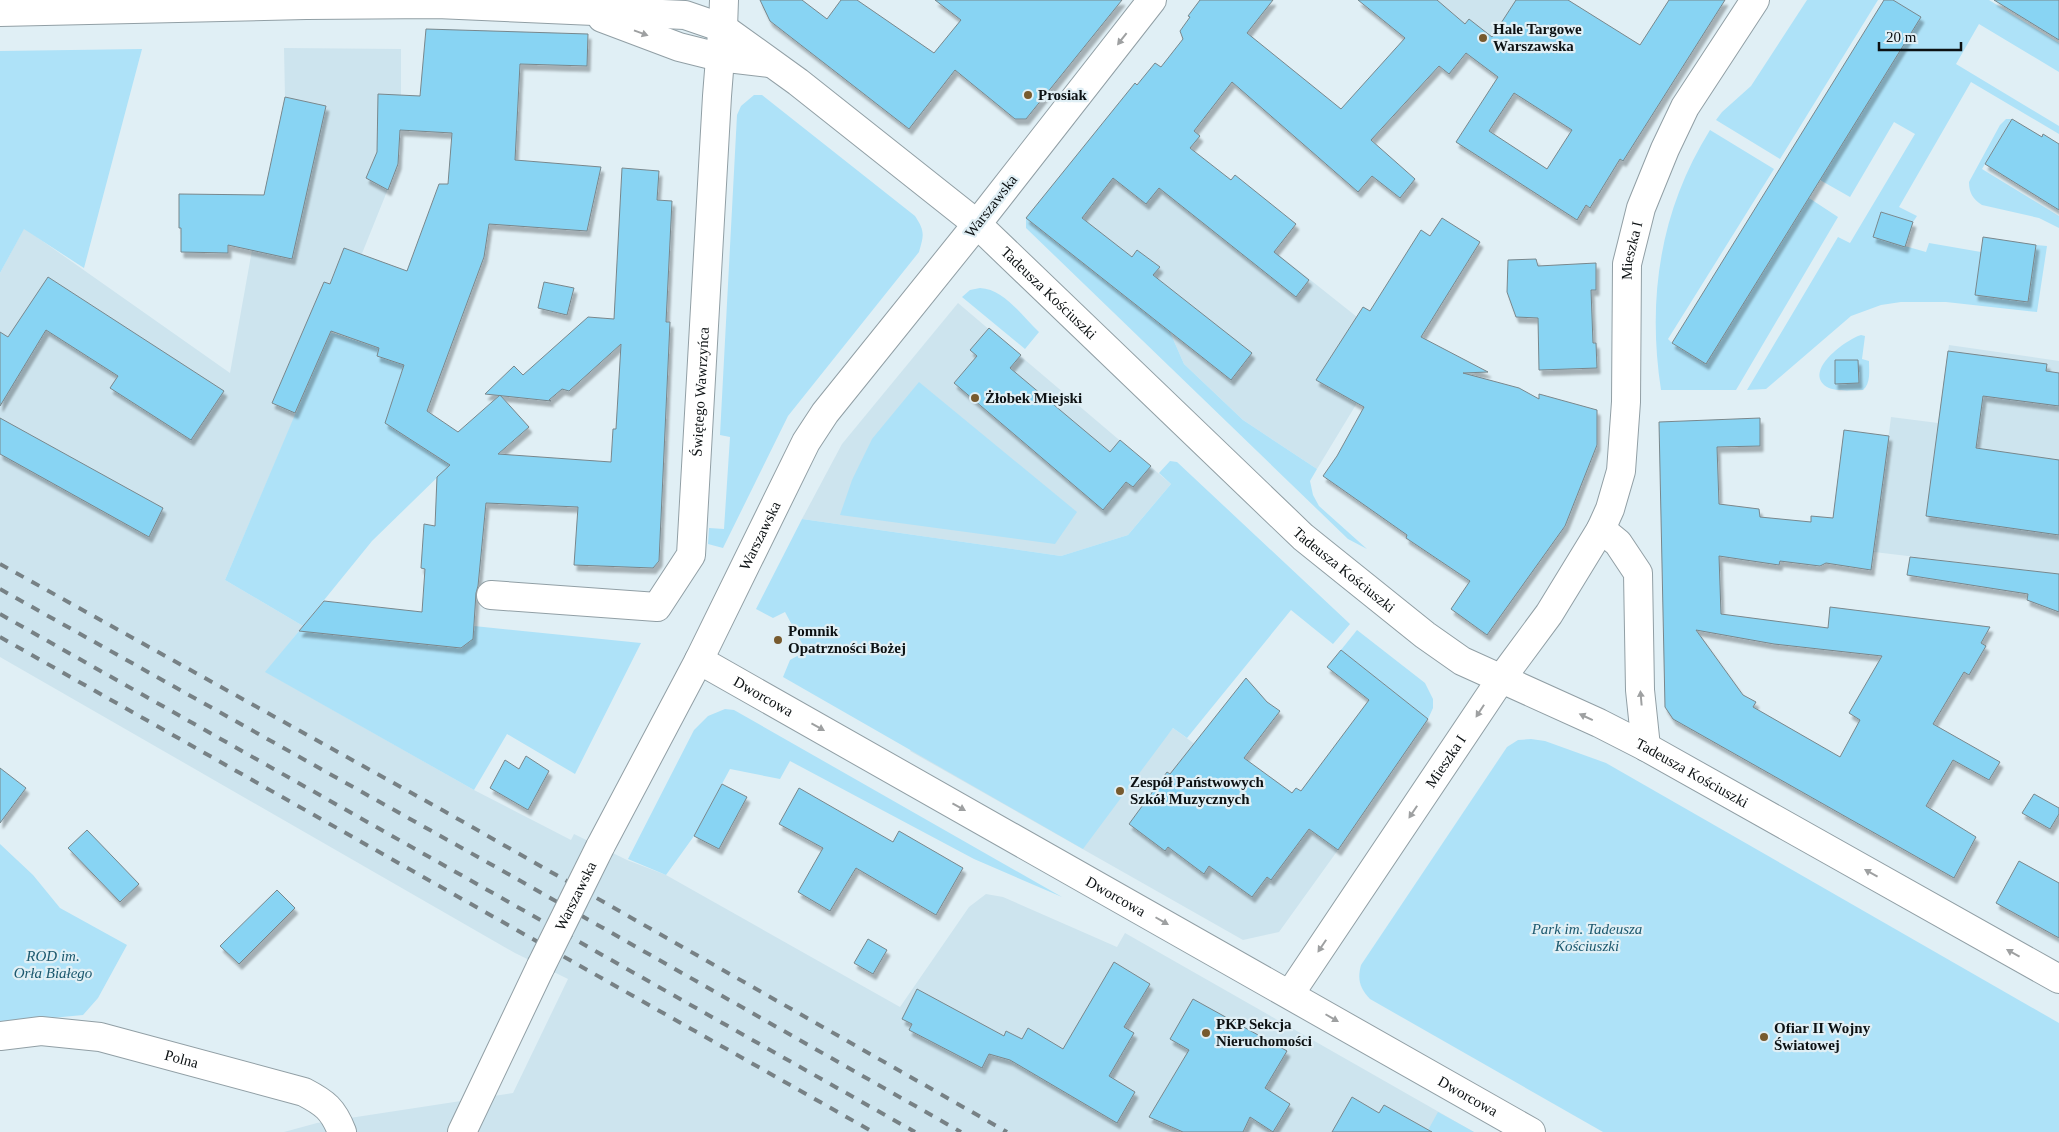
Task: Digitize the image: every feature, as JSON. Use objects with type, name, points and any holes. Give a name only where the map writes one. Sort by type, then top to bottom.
[{"type":"street","name":"Świętego Wawrzyńca","points":[[492,595],[657,607],[691,555],[719,57],[724,0]]},
{"type":"street","name":"Warszawska","points":[[462,1132],[600,847],[699,660],[806,442],[825,413],[977,224],[1152,0]]},
{"type":"street","name":"Mieszka I","points":[[1290,994],[1501,679],[1549,614],[1601,529],[1621,471],[1626,402],[1627,264],[1641,208],[1684,107],[1755,0]]},
{"type":"street","name":"Tadeusza Kościuszki","points":[[0,12],[149,4],[437,4],[685,14],[723,28],[772,63],[977,224],[1303,537],[1425,635],[1462,661],[1646,747],[2059,978]]},
{"type":"street","points":[[580,9],[679,47],[719,57],[772,63]]},
{"type":"street","points":[[1601,529],[1618,543],[1638,573],[1640,690],[1646,747]]},
{"type":"street","name":"Dworcowa","points":[[699,660],[1532,1132]]},
{"type":"street","name":"Polna","points":[[0,1036],[41,1031],[100,1037],[248,1076],[304,1092],[320,1100],[330,1108],[342,1132]]},
{"type":"shaded area","name":"Hale Targowe Warszawska","points":[[1399,0],[1546,0],[1498,77],[1426,24]]},
{"type":"shaded area","points":[[284,48],[401,49],[401,95],[398,164],[322,353],[225,580],[303,626],[266,672],[474,790],[571,840],[574,834],[627,860],[666,875],[900,1007],[969,907],[986,894],[1003,897],[1117,947],[1125,933],[1474,1132],[284,1132],[317,1123],[513,1093],[568,979],[515,953],[0,657],[0,273],[24,228],[230,373],[252,250],[285,97]]},
{"type":"shaded area","points":[[1107,118],[1357,317],[1316,380],[1357,403],[1317,469],[1243,420],[1184,364],[1170,332],[1026,218]]},
{"type":"shaded area","name":"Żłobek Miejski","points":[[958,303],[1171,484],[1128,535],[1061,556],[802,519],[842,444]]},
{"type":"shaded area","points":[[1949,345],[2059,361],[2059,574],[1874,552],[1891,417],[1938,423]]},
{"type":"shaded area","name":"Zespół Państwowych Szkół Muzycznych","points":[[975,662],[1153,752],[1173,728],[1338,850],[1279,932],[1243,940],[910,751]]},
{"type":"green space","points":[[1807,0],[1878,0],[1780,159],[1716,120],[1722,112],[1751,86]]},
{"type":"green space","points":[[1893,0],[1989,0],[2059,43],[2059,72],[1979,24],[1956,64],[2059,126],[2059,134],[1971,82],[1899,207],[1917,216],[1913,222],[1881,212],[1873,237],[1926,252],[1929,243],[1981,252],[1975,295],[2028,302],[2036,245],[2047,246],[2037,312],[1946,302],[1901,302],[1881,305],[1851,316],[1766,389],[1747,390],[1838,237],[1850,243],[1915,134],[1894,122],[1850,197],[1820,180],[1919,17]]},
{"type":"green space","points":[[142,49],[84,268],[24,229],[0,273],[0,51]]},
{"type":"green space","points":[[754,95],[762,95],[915,216],[921,226],[923,237],[919,252],[788,416],[723,548],[708,544],[709,528],[724,529],[730,437],[720,435],[737,115],[741,106]]},
{"type":"green space","points":[[2006,119],[2012,119],[1982,169],[2059,216],[2059,228],[2039,218],[1982,205],[1971,193],[1969,182],[2000,125]]},
{"type":"green space","points":[[1710,130],[1774,169],[1668,339],[1672,343],[1706,364],[1809,198],[1838,217],[1736,390],[1661,390],[1656,322],[1657,288],[1661,256],[1679,191],[1693,160]]},
{"type":"green space","points":[[1026,218],[1170,332],[1184,364],[1243,420],[1317,469],[1310,481],[1313,495],[1319,506],[1367,549],[1348,539],[1026,228]]},
{"type":"green space","points":[[980,288],[997,293],[1005,298],[1039,332],[1025,349],[962,297],[970,290]]},
{"type":"green space","points":[[330,332],[379,348],[377,356],[404,365],[386,423],[450,465],[372,541],[303,626],[225,580]]},
{"type":"green space","points":[[1861,335],[1865,336],[1862,359],[1869,361],[1869,377],[1866,387],[1863,390],[1835,390],[1827,387],[1821,380],[1820,373],[1823,365],[1837,349]]},
{"type":"green space","points":[[919,382],[1077,512],[1055,544],[840,515],[852,480],[872,439]]},
{"type":"green space","points":[[1170,461],[1177,462],[1350,624],[1333,644],[1291,610],[1187,738],[1173,728],[1083,849],[783,677],[790,660],[806,651],[785,612],[773,618],[756,609],[802,519],[1061,556],[1128,535],[1171,484],[1159,473]]},
{"type":"green space","points":[[474,626],[641,643],[575,774],[507,734],[474,790],[265,672],[299,631],[461,648]]},
{"type":"green space","points":[[1357,630],[1425,683],[1433,699],[1433,708],[1428,719],[1341,650]]},
{"type":"green space","points":[[725,709],[734,710],[1062,897],[974,859],[790,761],[780,779],[730,769],[694,836],[666,875],[628,859],[694,730],[708,716]]},
{"type":"green space","name":"Park im. Tadeusza Kościuszki","points":[[1518,740],[1545,741],[1606,763],[2059,1023],[2059,1132],[1603,1132],[1370,999],[1360,984],[1361,965],[1507,747]]},
{"type":"green space","name":"ROD im. Orła Białego","points":[[0,844],[33,875],[60,908],[127,945],[98,998],[83,1015],[0,1023]]},
{"type":"green space","points":[[1438,1112],[1474,1132],[1427,1132]]},
{"type":"building","points":[[760,0],[802,0],[827,19],[841,0],[857,0],[934,53],[961,20],[935,0],[1122,0],[1026,119],[1015,119],[955,70],[909,129],[770,21]]},
{"type":"building","points":[[1200,0],[1273,0],[1247,33],[1341,109],[1405,38],[1358,0],[1437,0],[1465,24],[1469,19],[1492,37],[1516,0],[1568,0],[1640,45],[1669,0],[1725,0],[1623,161],[1620,159],[1590,208],[1586,205],[1577,220],[1456,142],[1498,77],[1466,53],[1449,74],[1439,66],[1371,140],[1415,179],[1400,198],[1372,176],[1358,192],[1232,82],[1194,131],[1200,136],[1190,148],[1231,180],[1235,175],[1296,224],[1274,252],[1309,280],[1296,297],[1159,188],[1146,204],[1113,178],[1082,218],[1132,257],[1137,250],[1160,267],[1153,275],[1252,353],[1231,380],[1026,218],[1135,83],[1137,85],[1155,63],[1161,67],[1183,39],[1180,31],[1190,17],[1188,16]],"holes":[[[1514,93],[1572,130],[1547,169],[1489,131]]]},
{"type":"building","points":[[1884,0],[1893,0],[1921,17],[1706,364],[1672,343]]},
{"type":"building","points":[[1994,0],[2059,0],[2059,40]]},
{"type":"building","points":[[426,29],[588,34],[587,66],[520,64],[515,160],[601,167],[587,231],[489,224],[484,257],[427,411],[458,432],[499,396],[485,394],[514,366],[523,375],[588,317],[614,319],[622,168],[659,171],[657,200],[672,201],[666,322],[670,322],[659,561],[653,568],[574,565],[578,507],[486,503],[473,639],[461,648],[299,631],[324,601],[422,612],[425,569],[421,568],[424,524],[435,526],[437,477],[450,465],[385,423],[404,365],[377,356],[379,348],[331,331],[295,413],[272,403],[324,282],[330,284],[344,248],[407,271],[439,184],[448,184],[452,133],[400,130],[398,164],[388,190],[366,178],[377,152],[378,94],[420,96]],"holes":[[[621,344],[616,429],[613,429],[611,462],[498,454],[529,427],[501,396],[551,401],[549,400],[562,389],[569,391]]]},
{"type":"building","points":[[285,97],[326,106],[292,259],[228,245],[228,253],[181,252],[179,194],[264,195]]},
{"type":"building","points":[[2012,119],[2042,137],[2043,134],[2059,144],[2059,210],[1985,164]]},
{"type":"building","points":[[1881,212],[1913,222],[1905,247],[1873,237]]},
{"type":"building","points":[[1442,218],[1480,242],[1421,337],[1488,372],[1463,373],[1519,388],[1539,399],[1539,394],[1597,410],[1597,445],[1565,526],[1487,635],[1451,609],[1470,581],[1406,538],[1407,535],[1323,476],[1337,456],[1364,407],[1316,380],[1363,307],[1370,311],[1421,230],[1430,236]]},
{"type":"building","points":[[1983,237],[2036,245],[2028,302],[1975,295]]},
{"type":"building","points":[[1536,259],[1538,266],[1596,263],[1596,290],[1591,290],[1593,343],[1596,343],[1597,368],[1539,370],[1538,318],[1516,317],[1507,292],[1508,260]]},
{"type":"building","points":[[48,277],[224,391],[191,440],[110,388],[118,376],[46,330],[0,406],[0,332],[8,337]]},
{"type":"building","points":[[544,282],[574,288],[567,315],[538,308]]},
{"type":"building","points":[[989,328],[1021,355],[1010,368],[1110,452],[1120,440],[1151,466],[1133,487],[1126,482],[1103,510],[954,383],[977,356],[970,350]]},
{"type":"building","points":[[1948,351],[2047,364],[2046,371],[2059,373],[2059,406],[1983,396],[1976,448],[2059,460],[2059,535],[1926,516]]},
{"type":"building","points":[[1835,360],[1858,360],[1859,383],[1835,384]]},
{"type":"building","points":[[0,418],[163,508],[149,537],[0,454]]},
{"type":"building","points":[[1760,418],[1760,446],[1717,447],[1719,504],[1759,509],[1760,517],[1811,522],[1811,516],[1833,518],[1844,430],[1889,436],[1871,570],[1826,563],[1820,566],[1780,561],[1779,565],[1719,556],[1721,614],[1828,628],[1830,607],[1990,627],[1981,643],[1986,646],[1969,675],[1964,672],[1933,724],[2000,762],[1989,780],[1953,760],[1926,806],[1976,837],[1954,878],[1673,719],[1665,707],[1659,422]],"holes":[[[1696,630],[1774,644],[1882,656],[1849,713],[1860,720],[1840,757],[1753,707],[1756,702],[1743,695]]]},
{"type":"building","points":[[1910,557],[2059,574],[2059,612],[2027,600],[2028,594],[1907,575]]},
{"type":"building","points":[[1341,650],[1428,719],[1338,850],[1309,829],[1271,880],[1267,877],[1252,897],[1209,866],[1204,874],[1168,847],[1165,851],[1129,824],[1167,772],[1170,774],[1246,678],[1267,702],[1280,711],[1244,758],[1292,793],[1296,788],[1301,791],[1369,700],[1327,667]]},
{"type":"building","points":[[526,756],[549,771],[528,810],[490,788],[505,760],[519,769]]},
{"type":"building","points":[[0,768],[26,788],[0,823]]},
{"type":"building","points":[[722,784],[747,797],[719,849],[694,836]]},
{"type":"building","points":[[799,788],[893,842],[899,831],[963,868],[936,915],[856,868],[830,911],[798,892],[823,848],[779,824]]},
{"type":"building","points":[[2034,794],[2059,808],[2059,814],[2050,829],[2022,813]]},
{"type":"building","points":[[87,830],[139,884],[120,902],[68,848]]},
{"type":"building","points":[[2019,861],[2059,883],[2059,938],[1996,903]]},
{"type":"building","points":[[277,890],[295,908],[239,964],[220,946]]},
{"type":"building","points":[[868,939],[887,950],[873,974],[854,963]]},
{"type":"building","points":[[1114,962],[1150,984],[1124,1027],[1134,1033],[1109,1076],[1135,1092],[1117,1123],[1010,1060],[989,1054],[982,1068],[909,1030],[912,1024],[902,1019],[917,989],[1004,1036],[1006,1031],[1022,1039],[1028,1028],[1063,1049]]},
{"type":"building","points":[[1193,999],[1287,1051],[1265,1088],[1290,1104],[1273,1132],[1250,1117],[1243,1132],[1183,1132],[1149,1117],[1189,1050],[1170,1039]]},
{"type":"building","points":[[1352,1097],[1379,1113],[1384,1105],[1432,1132],[1332,1132]]},
{"type":"railway","points":[[0,564],[444,811],[1007,1132]]},
{"type":"railway","points":[[0,589],[510,875],[961,1132]]},
{"type":"railway","points":[[0,614],[915,1132]]},
{"type":"railway","points":[[0,637],[873,1132]]},
{"type":"place","name":"Hale Targowe Warszawska","points":[[1483,38]]},
{"type":"place","name":"Prosiak","points":[[1028,95]]},
{"type":"place","name":"Żłobek Miejski","points":[[975,398]]},
{"type":"place","name":"Pomnik Opatrzności Bożej","points":[[778,640]]},
{"type":"place","name":"Zespół Państwowych Szkół Muzycznych","points":[[1120,791]]},
{"type":"place","name":"PKP Sekcja Nieruchomości","points":[[1206,1033]]},
{"type":"place","name":"Ofiar II Wojny Światowej","points":[[1764,1037]]}]
